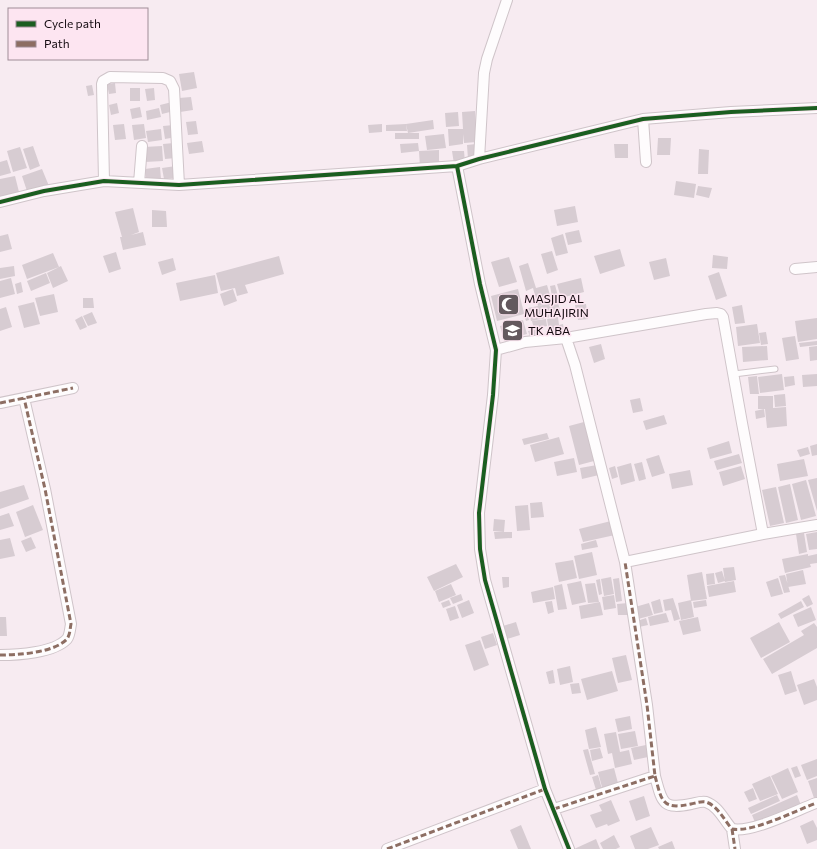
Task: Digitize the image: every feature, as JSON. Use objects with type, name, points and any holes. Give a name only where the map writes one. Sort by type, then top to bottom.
[{"type":"street","points":[[480,159],[484,74],[487,59],[507,0]]},
{"type":"street","points":[[104,181],[103,81],[110,77],[163,78],[170,81],[174,89],[179,185]]},
{"type":"street","points":[[0,202],[44,191],[104,181],[179,185],[457,166],[643,119],[731,112],[817,108]]},
{"type":"street","points":[[643,119],[646,162]]},
{"type":"street","points":[[139,183],[142,146]]},
{"type":"street","points":[[457,166],[480,284],[496,350],[493,395],[479,513],[480,549],[486,580],[546,789],[569,849]]},
{"type":"street","points":[[795,269],[817,267]]},
{"type":"street","points":[[496,350],[525,342],[566,338],[706,314],[721,314],[724,317],[763,534]]},
{"type":"street","points":[[566,338],[575,365],[625,562],[647,705],[655,776],[663,800],[667,804],[678,806],[706,802],[718,810],[732,829],[735,849]]},
{"type":"street","points":[[0,402],[73,388]]},
{"type":"street","points":[[0,655],[29,653],[60,644],[70,634],[71,624],[45,489],[24,398]]},
{"type":"street","points":[[625,562],[763,534],[817,526]]},
{"type":"street","points":[[554,809],[655,776]]},
{"type":"street","points":[[387,849],[546,789]]},
{"type":"street","points":[[732,829],[739,830],[754,827],[816,803]]},
{"type":"lane","points":[[734,374],[775,369]]},
{"type":"building","points":[[194,72],[197,88],[182,91],[179,74]]},
{"type":"building","points":[[115,83],[116,93],[109,94],[107,84]]},
{"type":"building","points":[[92,85],[94,95],[88,96],[86,86]]},
{"type":"building","points":[[130,88],[140,88],[140,101],[130,101]]},
{"type":"building","points":[[154,88],[155,100],[147,101],[145,89]]},
{"type":"building","points":[[191,97],[193,110],[180,112],[179,98]]},
{"type":"building","points":[[172,102],[174,111],[162,114],[160,105]]},
{"type":"building","points":[[117,103],[119,113],[111,115],[109,105]]},
{"type":"building","points":[[140,107],[142,117],[132,119],[130,109]]},
{"type":"building","points":[[159,108],[161,117],[147,120],[146,111]]},
{"type":"building","points":[[475,111],[477,142],[464,143],[463,134],[463,144],[449,146],[448,129],[463,129],[462,112]]},
{"type":"building","points":[[458,112],[459,126],[446,127],[445,113]]},
{"type":"building","points":[[433,120],[434,129],[408,133],[406,124]]},
{"type":"building","points":[[196,121],[198,134],[188,135],[186,122]]},
{"type":"building","points":[[124,124],[126,139],[115,140],[113,125]]},
{"type":"building","points":[[144,124],[146,138],[134,140],[132,125]]},
{"type":"building","points":[[382,124],[382,132],[369,133],[368,125]]},
{"type":"building","points":[[406,124],[407,131],[386,131],[386,125]]},
{"type":"building","points":[[174,125],[176,137],[165,139],[163,126]]},
{"type":"building","points":[[161,129],[162,140],[148,142],[146,131]]},
{"type":"building","points":[[395,133],[419,133],[419,139],[395,139]]},
{"type":"building","points":[[444,134],[446,148],[427,150],[425,136]]},
{"type":"building","points":[[658,138],[671,138],[670,155],[657,155]]},
{"type":"building","points":[[202,141],[204,152],[189,154],[187,143]]},
{"type":"building","points":[[174,143],[176,158],[165,159],[163,144]]},
{"type":"building","points":[[418,143],[419,151],[401,153],[400,144]]},
{"type":"building","points":[[476,144],[477,158],[468,159],[467,145]]},
{"type":"building","points":[[614,144],[628,144],[628,158],[615,158]]},
{"type":"building","points":[[33,146],[40,166],[30,170],[23,149]]},
{"type":"building","points":[[162,146],[163,161],[145,162],[144,147]]},
{"type":"building","points":[[20,147],[27,168],[13,172],[7,151]]},
{"type":"building","points":[[699,149],[709,150],[708,174],[698,174]]},
{"type":"building","points":[[439,150],[439,166],[420,167],[419,151]]},
{"type":"building","points":[[452,151],[464,151],[465,162],[454,164]]},
{"type":"building","points":[[7,160],[11,173],[0,176],[0,162]]},
{"type":"building","points":[[176,166],[178,178],[164,179],[162,168]]},
{"type":"building","points":[[160,167],[161,179],[146,180],[145,169]]},
{"type":"building","points":[[42,169],[49,186],[28,194],[22,176]]},
{"type":"building","points":[[15,176],[19,192],[0,197],[0,179]]},
{"type":"building","points":[[676,181],[696,184],[694,198],[674,195]]},
{"type":"building","points":[[698,186],[712,188],[709,198],[696,195]]},
{"type":"building","points":[[575,206],[578,222],[557,226],[554,210]]},
{"type":"building","points":[[133,208],[139,232],[131,235],[143,232],[146,245],[123,250],[120,237],[122,237],[115,212]]},
{"type":"building","points":[[152,210],[166,211],[167,227],[152,227]]},
{"type":"building","points":[[579,230],[582,242],[568,245],[565,233]]},
{"type":"building","points":[[8,234],[12,249],[0,252],[0,236]]},
{"type":"building","points":[[563,234],[568,253],[556,256],[551,238]]},
{"type":"building","points":[[620,249],[625,266],[600,274],[594,256]]},
{"type":"building","points":[[552,251],[558,270],[547,274],[541,254]]},
{"type":"building","points":[[116,252],[121,269],[109,273],[103,256]]},
{"type":"building","points":[[53,253],[59,267],[27,279],[22,265]]},
{"type":"building","points":[[713,255],[728,257],[727,269],[712,268]]},
{"type":"building","points":[[279,256],[284,274],[245,285],[248,293],[237,296],[235,288],[221,291],[216,273]]},
{"type":"building","points":[[509,257],[517,282],[499,287],[491,262]]},
{"type":"building","points":[[173,258],[176,270],[162,275],[158,262]]},
{"type":"building","points":[[666,258],[670,276],[654,280],[649,262]]},
{"type":"building","points":[[528,263],[536,288],[547,285],[552,302],[538,306],[533,288],[526,291],[519,266]]},
{"type":"building","points":[[14,266],[15,276],[0,279],[0,268]]},
{"type":"building","points":[[61,266],[68,281],[53,288],[47,273]]},
{"type":"building","points":[[719,272],[727,296],[716,300],[708,276]]},
{"type":"building","points":[[46,273],[50,283],[31,291],[27,281]]},
{"type":"building","points":[[215,275],[218,293],[180,301],[176,283]]},
{"type":"building","points":[[11,278],[15,294],[0,298],[0,281]]},
{"type":"building","points":[[581,278],[584,292],[561,298],[557,284]]},
{"type":"building","points":[[21,282],[23,292],[17,294],[15,284]]},
{"type":"building","points":[[555,285],[559,300],[553,301],[550,286]]},
{"type":"building","points":[[233,289],[237,301],[224,306],[220,294]]},
{"type":"building","name":"MASJID AL MUHAJIRIN","points":[[518,289],[524,313],[527,312],[529,320],[526,321],[524,314],[497,321],[491,296]]},
{"type":"building","points":[[54,294],[58,312],[40,316],[35,298]]},
{"type":"building","points":[[83,298],[93,298],[94,308],[83,308]]},
{"type":"building","points":[[34,302],[40,324],[24,328],[18,306]]},
{"type":"building","points":[[558,302],[561,315],[531,321],[528,308]]},
{"type":"building","points":[[586,304],[588,319],[578,320],[575,305]]},
{"type":"building","points":[[742,305],[745,323],[735,324],[732,307]]},
{"type":"building","points":[[6,307],[12,327],[0,331],[0,309]]},
{"type":"building","points":[[92,312],[97,323],[88,326],[83,316]]},
{"type":"building","points":[[82,316],[87,327],[80,330],[75,320]]},
{"type":"building","points":[[558,317],[559,325],[563,324],[564,330],[549,333],[547,319]]},
{"type":"building","points":[[817,318],[817,339],[798,342],[795,321]]},
{"type":"building","points":[[546,319],[547,326],[534,329],[532,321]]},
{"type":"building","name":"TK ABA","points":[[523,320],[527,334],[504,340],[500,326]]},
{"type":"building","points":[[757,324],[760,343],[738,346],[736,327]]},
{"type":"building","points":[[539,329],[540,335],[530,337],[528,331]]},
{"type":"building","points":[[766,332],[768,344],[761,345],[759,333]]},
{"type":"building","points":[[795,336],[799,359],[786,361],[782,338]]},
{"type":"building","points":[[817,341],[817,345],[800,347],[799,343]]},
{"type":"building","points":[[601,344],[605,359],[594,363],[589,347]]},
{"type":"building","points":[[767,346],[768,360],[743,362],[742,347]]},
{"type":"building","points":[[817,346],[817,360],[810,361],[809,347]]},
{"type":"building","points":[[782,374],[784,390],[760,393],[758,377]]},
{"type":"building","points":[[817,374],[817,386],[803,387],[802,375]]},
{"type":"building","points":[[757,376],[759,394],[750,394],[748,377]]},
{"type":"building","points":[[794,376],[795,385],[785,387],[784,377]]},
{"type":"building","points":[[785,394],[786,406],[775,407],[774,395]]},
{"type":"building","points":[[758,396],[773,396],[773,408],[786,407],[787,426],[767,428],[765,409],[758,409]]},
{"type":"building","points":[[640,398],[643,411],[633,413],[630,400]]},
{"type":"building","points":[[764,409],[765,417],[756,419],[755,411]]},
{"type":"building","points":[[664,415],[667,424],[646,430],[643,421]]},
{"type":"building","points":[[584,422],[594,461],[579,465],[569,426]]},
{"type":"building","points":[[547,433],[549,439],[524,445],[522,439]]},
{"type":"building","points":[[559,437],[564,454],[535,462],[530,445]]},
{"type":"building","points":[[729,441],[732,453],[710,459],[707,448]]},
{"type":"building","points":[[817,444],[817,455],[812,456],[810,446]]},
{"type":"building","points":[[808,447],[810,454],[800,457],[797,450]]},
{"type":"building","points":[[739,454],[742,463],[717,470],[714,461]]},
{"type":"building","points":[[659,455],[665,473],[652,477],[646,459]]},
{"type":"building","points":[[574,458],[577,472],[557,476],[554,462]]},
{"type":"building","points":[[804,459],[808,476],[780,481],[777,464]]},
{"type":"building","points":[[642,462],[646,479],[639,481],[634,464]]},
{"type":"building","points":[[631,463],[635,481],[621,485],[617,467]]},
{"type":"building","points":[[597,465],[599,475],[582,479],[580,468]]},
{"type":"building","points":[[615,466],[618,477],[612,479],[609,468]]},
{"type":"building","points":[[741,466],[745,479],[723,486],[719,472]]},
{"type":"building","points":[[690,470],[693,485],[672,489],[669,474]]},
{"type":"building","points":[[817,478],[817,511],[808,480]]},
{"type":"building","points":[[806,480],[816,516],[801,520],[792,484]]},
{"type":"building","points":[[790,484],[798,520],[786,523],[778,487]]},
{"type":"building","points":[[24,485],[29,499],[0,509],[0,492]]},
{"type":"building","points":[[776,487],[784,523],[770,526],[762,490]]},
{"type":"building","points":[[542,502],[544,517],[531,518],[530,503]]},
{"type":"building","points":[[33,505],[43,530],[25,537],[16,512]]},
{"type":"building","points":[[528,505],[530,530],[517,531],[515,506]]},
{"type":"building","points":[[9,513],[14,526],[0,530],[0,516]]},
{"type":"building","points":[[494,519],[505,520],[504,532],[493,531]]},
{"type":"building","points":[[611,521],[615,535],[583,542],[579,529]]},
{"type":"building","points":[[494,532],[512,532],[512,538],[495,539]]},
{"type":"building","points":[[817,532],[817,549],[809,550],[806,534]]},
{"type":"building","points":[[804,533],[807,552],[799,554],[796,534]]},
{"type":"building","points":[[31,537],[36,548],[26,552],[21,541]]},
{"type":"building","points":[[10,538],[15,556],[0,559],[0,540]]},
{"type":"building","points":[[596,540],[598,547],[582,550],[581,544]]},
{"type":"building","points":[[592,552],[597,575],[579,579],[574,556]]},
{"type":"building","points":[[808,554],[808,556],[817,554],[817,563],[810,564],[811,567],[785,573],[782,559]]},
{"type":"building","points":[[573,560],[577,578],[559,582],[555,563]]},
{"type":"building","points":[[456,564],[463,577],[434,591],[427,577]]},
{"type":"building","points":[[734,567],[736,580],[725,582],[723,568]]},
{"type":"building","points":[[803,570],[806,584],[788,587],[786,574]]},
{"type":"building","points":[[722,571],[725,581],[718,583],[715,573]]},
{"type":"building","points":[[702,572],[707,599],[691,601],[687,575]]},
{"type":"building","points":[[714,573],[715,584],[707,585],[706,574]]},
{"type":"building","points":[[785,575],[790,592],[784,593],[779,576]]},
{"type":"building","points":[[502,577],[509,577],[509,587],[503,588]]},
{"type":"building","points":[[611,577],[614,594],[604,596],[601,579]]},
{"type":"building","points":[[619,578],[622,601],[616,602],[613,579]]},
{"type":"building","points":[[778,578],[783,594],[771,597],[766,582]]},
{"type":"building","points":[[600,579],[602,594],[599,595],[596,580]]},
{"type":"building","points":[[581,581],[586,602],[572,605],[567,584]]},
{"type":"building","points":[[734,581],[736,592],[709,597],[707,586]]},
{"type":"building","points":[[595,583],[599,602],[588,603],[585,584]]},
{"type":"building","points":[[451,584],[456,595],[439,602],[435,591]]},
{"type":"building","points":[[562,584],[567,609],[558,610],[554,586]]},
{"type":"building","points":[[553,587],[555,599],[533,603],[531,592]]},
{"type":"building","points":[[461,594],[463,600],[453,604],[450,598]]},
{"type":"building","points":[[614,595],[616,608],[604,610],[602,597]]},
{"type":"building","points":[[809,595],[813,604],[807,607],[802,599]]},
{"type":"building","points":[[673,598],[680,619],[674,621],[671,610],[665,611],[663,600]]},
{"type":"building","points":[[660,599],[663,612],[654,614],[651,602]]},
{"type":"building","points":[[449,600],[451,605],[443,608],[441,603]]},
{"type":"building","points":[[469,600],[474,613],[462,618],[457,605]]},
{"type":"building","points":[[691,600],[694,617],[681,620],[678,603]]},
{"type":"building","points":[[706,600],[707,606],[694,608],[693,602]]},
{"type":"building","points":[[552,601],[554,612],[548,614],[545,602]]},
{"type":"building","points":[[801,601],[804,607],[781,619],[778,614]]},
{"type":"building","points":[[600,602],[603,615],[581,619],[579,606]]},
{"type":"building","points":[[628,603],[629,615],[618,615],[617,604]]},
{"type":"building","points":[[649,603],[653,615],[638,619],[635,607]]},
{"type":"building","points":[[455,606],[459,618],[450,621],[446,609]]},
{"type":"building","points":[[811,607],[816,620],[798,627],[793,615]]},
{"type":"building","points":[[666,613],[669,622],[650,626],[648,617]]},
{"type":"building","points":[[0,617],[6,617],[7,636],[0,636]]},
{"type":"building","points":[[698,617],[701,631],[683,635],[679,621]]},
{"type":"building","points":[[646,618],[648,625],[639,627],[637,621]]},
{"type":"building","points":[[516,622],[520,635],[507,639],[503,626]]},
{"type":"building","points":[[779,622],[790,642],[761,658],[750,638]]},
{"type":"building","points":[[814,623],[817,627],[817,648],[772,674],[763,659],[804,635],[801,631]]},
{"type":"building","points":[[493,633],[497,645],[485,649],[481,637]]},
{"type":"building","points":[[480,640],[489,665],[474,671],[465,645]]},
{"type":"building","points":[[626,655],[632,680],[618,683],[612,658]]},
{"type":"building","points":[[570,666],[573,682],[560,685],[557,669]]},
{"type":"building","points":[[553,670],[555,683],[549,684],[546,672]]},
{"type":"building","points":[[612,671],[618,691],[587,700],[581,679]]},
{"type":"building","points":[[791,671],[797,691],[785,695],[778,675]]},
{"type":"building","points":[[814,679],[817,687],[817,700],[804,705],[797,685]]},
{"type":"building","points":[[579,683],[581,693],[572,694],[570,684]]},
{"type":"building","points":[[630,716],[632,729],[618,732],[615,719]]},
{"type":"building","points":[[596,727],[601,747],[589,749],[585,730]]},
{"type":"building","points":[[635,731],[638,746],[621,749],[618,734]]},
{"type":"building","points":[[616,732],[620,752],[629,750],[632,764],[615,768],[612,753],[608,754],[604,734]]},
{"type":"building","points":[[646,745],[648,757],[634,760],[631,748]]},
{"type":"building","points":[[600,748],[603,758],[592,761],[590,750]]},
{"type":"building","points":[[588,749],[595,774],[590,775],[583,750]]},
{"type":"building","points":[[817,759],[817,776],[807,780],[801,765]]},
{"type":"building","points":[[797,766],[801,776],[795,778],[791,768]]},
{"type":"building","points":[[614,768],[619,787],[603,791],[598,772]]},
{"type":"building","points":[[788,768],[798,792],[782,799],[771,776]]},
{"type":"building","points":[[598,775],[602,789],[596,790],[592,777]]},
{"type":"building","points":[[770,776],[778,794],[760,801],[752,784]]},
{"type":"building","points":[[817,778],[817,797],[814,798],[808,781]]},
{"type":"building","points":[[753,788],[757,799],[749,802],[744,792]]},
{"type":"building","points":[[777,795],[780,801],[751,814],[748,808]]},
{"type":"building","points":[[797,795],[801,805],[756,825],[752,815]]},
{"type":"building","points":[[644,796],[650,816],[636,821],[629,801]]},
{"type":"building","points":[[611,800],[620,821],[608,826],[607,824],[596,828],[590,815],[602,811],[599,805]]},
{"type":"building","points":[[813,820],[817,828],[817,840],[807,844],[800,826]]},
{"type":"building","points":[[521,825],[531,849],[518,849],[510,830]]},
{"type":"building","points":[[651,827],[659,845],[648,849],[635,849],[630,836]]},
{"type":"building","points":[[614,835],[620,847],[616,849],[603,849],[600,843]]},
{"type":"building","points":[[596,839],[600,849],[574,849]]},
{"type":"building","points":[[672,841],[675,849],[659,849],[658,847]]},
{"type":"marked path","points":[[0,403],[73,388]]},
{"type":"marked path","points":[[0,655],[35,652],[61,644],[67,639],[71,624],[45,489],[24,398]]},
{"type":"marked path","points":[[554,809],[655,776],[647,705],[625,562]]},
{"type":"marked path","points":[[655,776],[662,798],[669,805],[681,806],[706,802],[717,810],[732,829],[751,828],[762,825],[816,803]]},
{"type":"marked path","points":[[387,849],[545,789]]},
{"type":"marked path","points":[[732,829],[735,849]]},
{"type":"cycle path","points":[[0,202],[44,191],[104,181],[179,185],[457,166],[479,159],[643,119],[731,112],[817,108]]},
{"type":"cycle path","points":[[457,166],[480,284],[496,350],[493,395],[479,513],[480,549],[485,580],[545,789],[569,849]]},
{"type":"place","name":"MASJID AL MUHAJIRIN","points":[[508,305]]},
{"type":"place","name":"TK ABA","points":[[513,330]]}]
